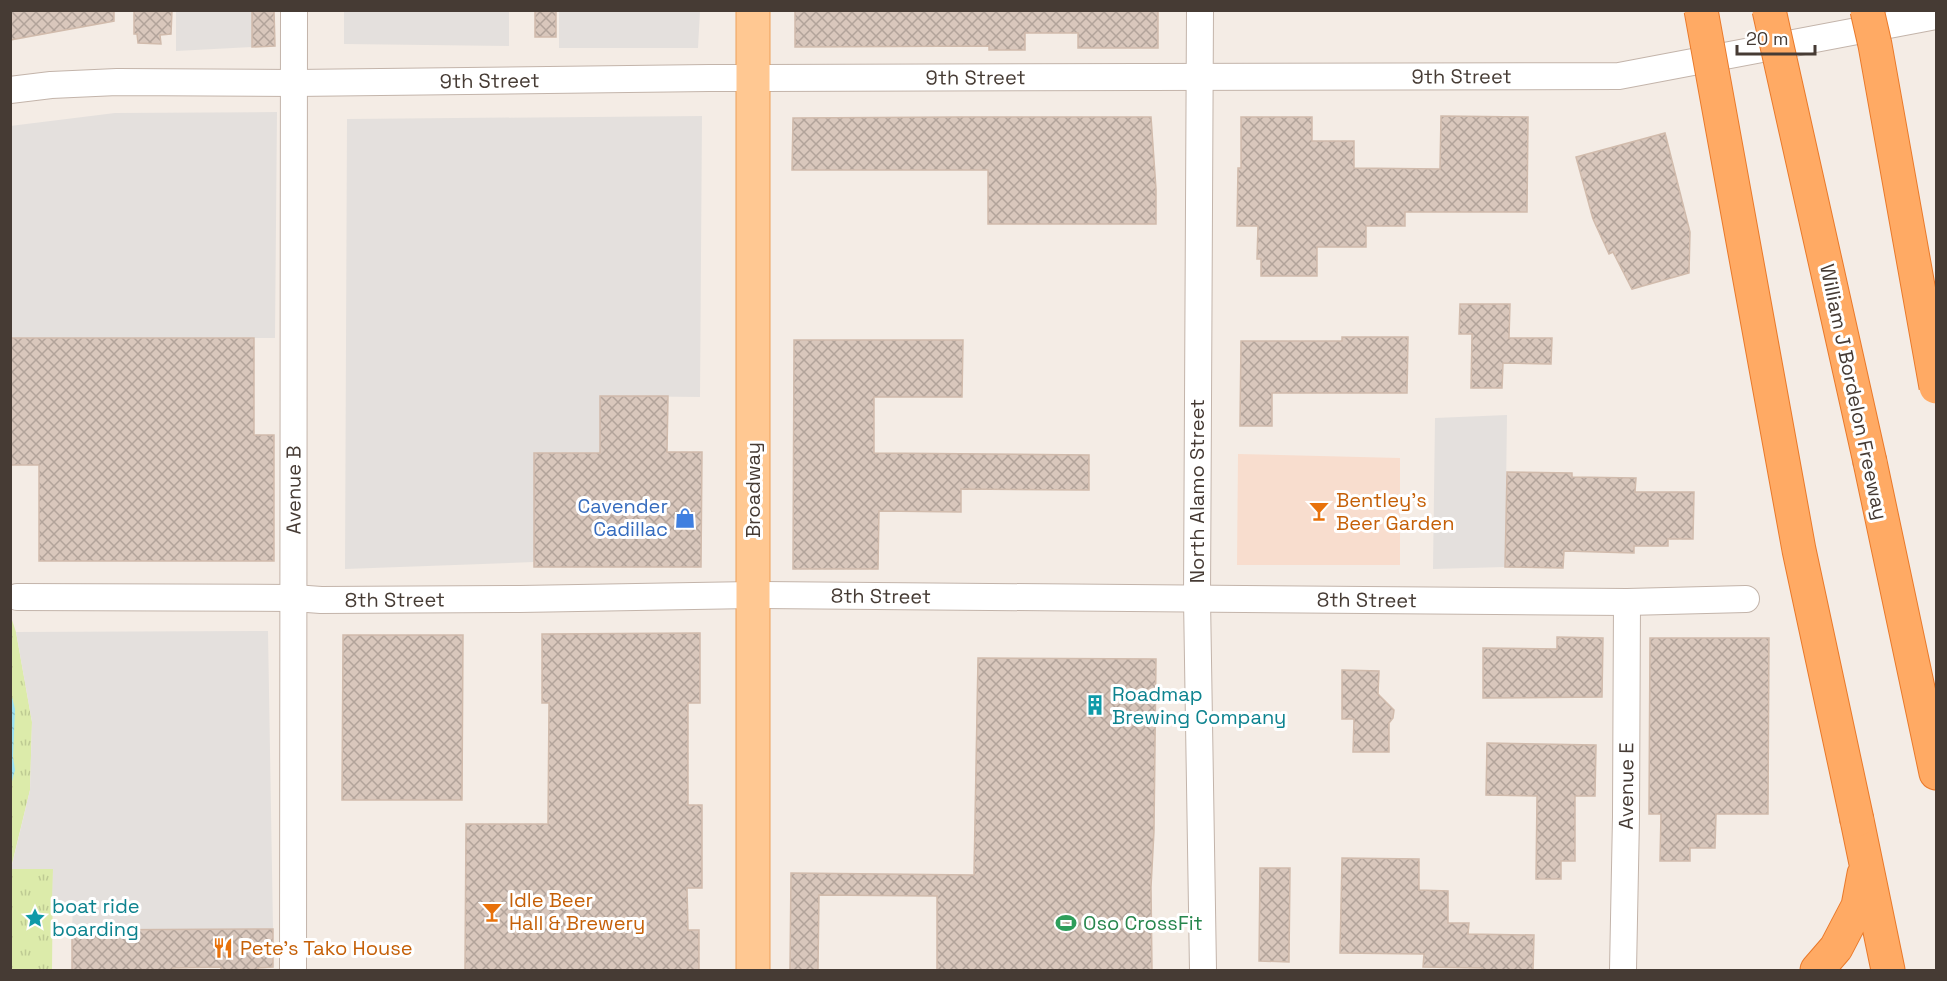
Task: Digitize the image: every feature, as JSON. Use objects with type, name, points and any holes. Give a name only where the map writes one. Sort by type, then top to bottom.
[{"type":"highway","points":[[1701,10],[1799,549],[1888,970]]},
{"type":"highway","name":"William J Bordelon Freeway","points":[[1769,10],[1870,462],[1936,773]]},
{"type":"highway","points":[[1867,10],[1936,387]]},
{"type":"highway","points":[[1817,970],[1836,948],[1858,906],[1866,863]]},
{"type":"main road","name":"Broadway","points":[[753,10],[753,970]]},
{"type":"street","name":"Avenue B","points":[[293,970],[294,10]]},
{"type":"street","name":"North Alamo Street","points":[[1200,10],[1197,599],[1203,970]]},
{"type":"street","name":"9th Street","points":[[10,90],[51,85],[117,82],[1618,76],[1936,16]]},
{"type":"street","name":"8th Street","points":[[17,597],[331,600],[752,595],[1627,602],[1746,599]]},
{"type":"street","name":"Avenue E","points":[[1623,970],[1627,602]]},
{"type":"shaded area","points":[[176,11],[252,11],[252,47],[176,51]]},
{"type":"shaded area","points":[[344,11],[509,11],[509,46],[344,44]]},
{"type":"shaded area","points":[[559,11],[700,11],[698,48],[559,48]]},
{"type":"shaded area","points":[[277,112],[275,338],[11,338],[10,126],[115,113]]},
{"type":"shaded area","points":[[702,116],[700,397],[600,396],[600,432],[615,433],[621,453],[534,453],[534,562],[345,569],[347,119]]},
{"type":"shaded area","points":[[1507,415],[1505,567],[1433,569],[1435,418]]},
{"type":"shaded area","name":"Bentley's Beer Garden","points":[[1238,454],[1400,458],[1400,565],[1237,565]]},
{"type":"shaded area","points":[[268,631],[273,929],[72,930],[73,906],[52,905],[53,869],[11,869],[30,790],[32,722],[16,632]]},
{"type":"green space","points":[[10,614],[16,632],[32,722],[30,790],[11,868],[53,869],[52,970],[11,970]]},
{"type":"water","points":[[10,689],[15,709],[13,757],[15,770],[11,785]]},
{"type":"building","points":[[10,10],[114,10],[114,21],[10,40]]},
{"type":"building","points":[[134,10],[172,10],[171,34],[160,35],[161,44],[138,43],[137,34],[134,34]]},
{"type":"building","points":[[252,10],[274,10],[275,46],[252,47]]},
{"type":"building","points":[[535,10],[556,10],[556,37],[535,37]]},
{"type":"building","points":[[795,10],[1158,10],[1158,48],[1078,48],[1078,33],[1025,33],[1025,50],[989,50],[989,46],[795,47]]},
{"type":"building","points":[[1441,116],[1528,117],[1527,212],[1405,212],[1405,226],[1366,226],[1366,247],[1317,247],[1317,276],[1261,276],[1261,259],[1257,259],[1258,226],[1237,226],[1238,168],[1241,168],[1241,117],[1312,117],[1312,141],[1354,141],[1354,168],[1440,169]]},
{"type":"building","points":[[1151,117],[1156,224],[988,224],[988,170],[792,170],[793,118]]},
{"type":"building","points":[[1665,133],[1690,232],[1689,273],[1632,289],[1613,252],[1609,254],[1593,219],[1576,157]]},
{"type":"building","points":[[1460,304],[1510,304],[1509,338],[1552,338],[1551,364],[1503,363],[1502,388],[1471,388],[1472,334],[1459,334]]},
{"type":"building","points":[[1342,337],[1408,337],[1407,393],[1272,393],[1272,426],[1240,426],[1241,341],[1342,341]]},
{"type":"building","points":[[10,338],[254,338],[254,435],[274,435],[274,561],[39,561],[39,465],[10,465]]},
{"type":"building","points":[[794,340],[963,340],[962,397],[874,397],[874,453],[1089,455],[1089,490],[961,489],[961,512],[879,511],[878,569],[793,569]]},
{"type":"building","points":[[600,396],[668,396],[667,452],[702,452],[701,567],[534,567],[534,453],[600,453]]},
{"type":"building","points":[[1507,472],[1572,473],[1572,477],[1636,478],[1635,492],[1694,492],[1693,539],[1668,539],[1668,546],[1634,546],[1634,553],[1564,551],[1563,568],[1505,567]]},
{"type":"building","points":[[700,633],[700,703],[688,703],[688,805],[702,805],[702,888],[687,888],[688,930],[699,930],[699,970],[465,970],[466,824],[548,824],[549,703],[542,703],[542,634]]},
{"type":"building","points":[[343,635],[463,635],[462,800],[342,800]]},
{"type":"building","points":[[1557,637],[1603,638],[1602,697],[1483,698],[1483,648],[1557,649]]},
{"type":"building","points":[[1650,638],[1769,638],[1768,814],[1716,814],[1715,848],[1690,848],[1690,861],[1660,861],[1661,814],[1649,814]]},
{"type":"building","points":[[978,658],[1156,659],[1151,887],[1152,970],[937,970],[937,896],[819,895],[818,970],[790,970],[791,873],[974,875]]},
{"type":"building","points":[[1342,670],[1379,671],[1378,694],[1394,710],[1393,718],[1389,723],[1389,752],[1353,752],[1354,719],[1342,719]]},
{"type":"building","points":[[1487,743],[1596,745],[1595,796],[1575,796],[1575,861],[1561,861],[1561,879],[1536,879],[1537,796],[1486,795]]},
{"type":"building","points":[[1342,858],[1419,859],[1419,890],[1448,891],[1448,923],[1469,923],[1468,934],[1534,935],[1533,970],[1423,967],[1424,954],[1340,953]]},
{"type":"building","points":[[1260,868],[1290,868],[1289,962],[1259,961]]},
{"type":"building","points":[[273,929],[273,967],[258,968],[258,970],[221,970],[221,967],[173,968],[172,970],[72,970],[72,930]]},
{"type":"place","name":"Bentley's Beer Garden","points":[[1319,511]]},
{"type":"place","name":"Cavender Cadillac","points":[[685,518]]},
{"type":"place","name":"Roadmap Brewing Company","points":[[1095,705]]},
{"type":"place","name":"Idle Beer Hall & Brewery","points":[[492,912]]},
{"type":"place","name":"boat ride boarding","points":[[35,918]]},
{"type":"place","name":"Oso CrossFit","points":[[1066,923]]},
{"type":"place","name":"Pete’s Tako House","points":[[223,948]]}]
